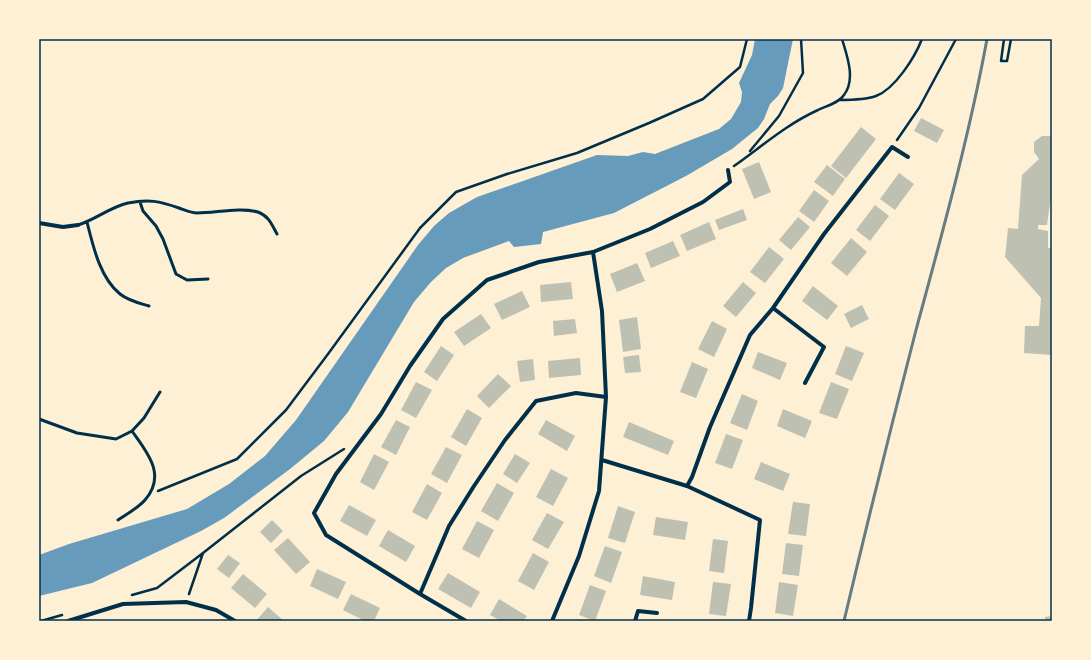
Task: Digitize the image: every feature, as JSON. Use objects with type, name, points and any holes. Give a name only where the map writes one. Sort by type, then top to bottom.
[{"type":"street","points":[[687,486],[692,477],[710,427],[750,335],[773,308],[824,234],[892,147],[908,157]]},
{"type":"street","points":[[466,621],[326,535],[314,514],[336,474],[381,414],[410,366],[443,319],[488,280],[539,262],[593,252],[650,229],[703,202],[730,182],[728,170]]},
{"type":"street","points":[[39,223],[63,228],[78,224]]},
{"type":"street","points":[[552,621],[579,556],[599,491],[606,397],[602,311],[593,252]]},
{"type":"street","points":[[773,308],[824,346],[805,383]]},
{"type":"street","points":[[420,594],[450,526],[466,499],[505,440],[536,401],[576,393],[606,397]]},
{"type":"street","points":[[602,460],[687,486],[760,520],[749,621]]},
{"type":"street","points":[[68,621],[123,604],[186,602],[216,610],[235,621]]},
{"type":"street","points":[[635,621],[638,611],[657,613]]},
{"type":"lane","points":[[78,224],[87,222],[110,209],[128,203],[147,200],[158,201],[195,213],[238,211],[258,212],[270,219],[277,234]]},
{"type":"lane","points":[[140,202],[143,211],[156,226],[163,239],[176,274],[187,280],[208,279]]},
{"type":"lane","points":[[87,222],[100,264],[111,284],[120,294],[134,302],[149,306]]},
{"type":"lane","points":[[39,419],[77,432],[98,437],[116,439],[132,431],[144,418],[160,392]]},
{"type":"lane","points":[[118,520],[140,505],[149,494],[154,481],[154,466],[151,459],[132,431]]},
{"type":"path","points":[[149,494],[237,459],[286,410],[420,228],[456,192],[507,174],[577,153],[703,99],[740,67],[747,39]]},
{"type":"path","points":[[750,151],[779,116],[803,73],[801,39]]},
{"type":"path","points":[[728,170],[804,116],[844,96],[850,81],[850,73],[842,39]]},
{"type":"path","points":[[838,100],[877,96],[891,86],[908,64],[922,39]]},
{"type":"path","points":[[892,147],[919,108],[956,39]]},
{"type":"path","points":[[1004,39],[1001,61],[1007,61],[1011,39]]},
{"type":"path","points":[[131,595],[158,588],[301,476],[345,448]]},
{"type":"path","points":[[186,602],[203,553]]},
{"type":"path","points":[[41,621],[69,613]]},
{"type":"water","points":[[755,39],[793,39],[783,88],[770,104],[764,119],[758,128],[732,149],[686,176],[614,213],[543,232],[541,244],[514,247],[509,241],[463,258],[446,268],[431,282],[414,302],[348,412],[324,441],[290,469],[224,518],[201,531],[92,583],[39,596],[39,555],[69,544],[187,509],[229,484],[265,456],[296,420],[418,245],[434,226],[449,213],[477,197],[597,155],[628,156],[643,152],[655,154],[719,129],[731,119],[741,102],[742,92],[739,83],[752,55]]},
{"type":"building","points":[[921,118],[944,130],[937,143],[914,131]]},
{"type":"building","points":[[861,127],[876,139],[846,178],[831,166]]},
{"type":"building","points":[[1042,136],[1052,136],[1052,189],[1047,225],[1038,225],[1038,229],[1048,231],[1048,248],[1051,248],[1052,250],[1052,355],[1024,353],[1025,326],[1039,326],[1041,298],[1005,257],[1008,228],[1018,229],[1022,175],[1039,159],[1034,152],[1034,142]]},
{"type":"building","points":[[759,162],[771,192],[754,199],[742,169]]},
{"type":"building","points":[[827,165],[845,179],[833,196],[814,182]]},
{"type":"building","points":[[899,173],[914,184],[895,210],[880,199]]},
{"type":"building","points":[[814,190],[829,201],[814,222],[799,211]]},
{"type":"building","points":[[875,205],[889,216],[870,241],[856,230]]},
{"type":"building","points":[[743,209],[747,220],[719,230],[715,220]]},
{"type":"building","points":[[798,217],[810,227],[791,250],[779,240]]},
{"type":"building","points":[[709,222],[716,239],[687,251],[680,235]]},
{"type":"building","points":[[851,238],[867,252],[847,276],[831,263]]},
{"type":"building","points":[[673,241],[680,256],[651,268],[645,253]]},
{"type":"building","points":[[769,247],[784,259],[765,283],[750,272]]},
{"type":"building","points":[[637,263],[645,281],[617,292],[610,274]]},
{"type":"building","points":[[571,282],[573,299],[541,302],[540,285]]},
{"type":"building","points":[[743,282],[756,293],[736,317],[723,306]]},
{"type":"building","points":[[813,286],[838,306],[827,320],[802,301]]},
{"type":"building","points":[[522,291],[530,307],[502,320],[494,304]]},
{"type":"building","points":[[862,305],[869,319],[851,328],[844,314]]},
{"type":"building","points":[[481,314],[491,328],[464,346],[454,332]]},
{"type":"building","points":[[637,317],[641,349],[623,352],[619,320]]},
{"type":"building","points":[[575,319],[577,333],[554,336],[553,321]]},
{"type":"building","points":[[712,321],[727,329],[714,357],[698,349]]},
{"type":"building","points":[[441,346],[454,355],[437,381],[424,372]]},
{"type":"building","points":[[846,346],[864,353],[852,381],[835,374]]},
{"type":"building","points":[[758,352],[787,363],[780,380],[752,368]]},
{"type":"building","points":[[639,355],[641,372],[625,373],[623,357]]},
{"type":"building","points":[[580,358],[581,375],[549,378],[548,361]]},
{"type":"building","points":[[533,359],[535,380],[520,382],[517,361]]},
{"type":"building","points":[[692,362],[708,369],[696,398],[680,392]]},
{"type":"building","points":[[498,374],[511,386],[489,408],[477,396]]},
{"type":"building","points":[[416,382],[432,390],[416,418],[401,410]]},
{"type":"building","points":[[831,382],[849,389],[837,419],[819,413]]},
{"type":"building","points":[[742,394],[758,401],[747,430],[730,423]]},
{"type":"building","points":[[467,409],[482,418],[466,446],[451,437]]},
{"type":"building","points":[[783,409],[812,421],[805,438],[777,426]]},
{"type":"building","points":[[396,420],[410,427],[396,455],[381,447]]},
{"type":"building","points":[[546,420],[575,436],[567,451],[538,434]]},
{"type":"building","points":[[629,422],[674,441],[668,455],[623,437]]},
{"type":"building","points":[[726,434],[743,440],[732,469],[715,463]]},
{"type":"building","points":[[446,447],[462,455],[447,483],[431,474]]},
{"type":"building","points":[[374,454],[389,462],[374,490],[360,482]]},
{"type":"building","points":[[515,454],[530,463],[517,483],[503,474]]},
{"type":"building","points":[[761,462],[790,474],[783,491],[754,479]]},
{"type":"building","points":[[551,469],[568,478],[553,506],[536,497]]},
{"type":"building","points":[[497,483],[514,493],[498,521],[481,511]]},
{"type":"building","points":[[427,484],[442,493],[427,520],[412,512]]},
{"type":"building","points":[[793,502],[810,504],[806,536],[788,534]]},
{"type":"building","points":[[349,505],[376,520],[367,536],[340,521]]},
{"type":"building","points":[[618,506],[635,512],[625,543],[608,538]]},
{"type":"building","points":[[547,513],[564,522],[548,549],[532,540]]},
{"type":"building","points":[[656,517],[688,522],[685,540],[653,535]]},
{"type":"building","points":[[272,520],[283,531],[271,543],[260,532]]},
{"type":"building","points":[[477,521],[494,530],[479,558],[462,549]]},
{"type":"building","points":[[388,530],[415,546],[406,562],[379,546]]},
{"type":"building","points":[[288,538],[310,562],[296,574],[274,550]]},
{"type":"building","points":[[713,539],[728,541],[724,573],[709,571]]},
{"type":"building","points":[[786,543],[803,545],[799,576],[782,574]]},
{"type":"building","points":[[605,546],[622,552],[611,583],[594,576]]},
{"type":"building","points":[[533,553],[549,562],[534,590],[518,581]]},
{"type":"building","points":[[228,555],[240,563],[229,578],[217,569]]},
{"type":"building","points":[[317,569],[346,582],[338,599],[310,586]]},
{"type":"building","points":[[448,573],[480,592],[471,608],[438,589]]},
{"type":"building","points":[[243,574],[267,594],[255,608],[231,588]]},
{"type":"building","points":[[643,576],[675,582],[672,600],[640,595]]},
{"type":"building","points":[[713,582],[731,584],[726,616],[709,614]]},
{"type":"building","points":[[779,582],[798,585],[793,616],[775,613]]},
{"type":"building","points":[[590,585],[606,591],[595,621],[579,615]]},
{"type":"building","points":[[351,594],[380,608],[374,621],[365,621],[343,610]]},
{"type":"building","points":[[499,599],[527,616],[523,621],[501,621],[490,615]]},
{"type":"building","points":[[268,607],[284,621],[256,621]]},
{"type":"building","points":[[1052,616],[1052,621],[1045,621],[1045,617]]},
{"type":"railway","points":[[844,621],[897,403],[963,149],[987,39]]}]
